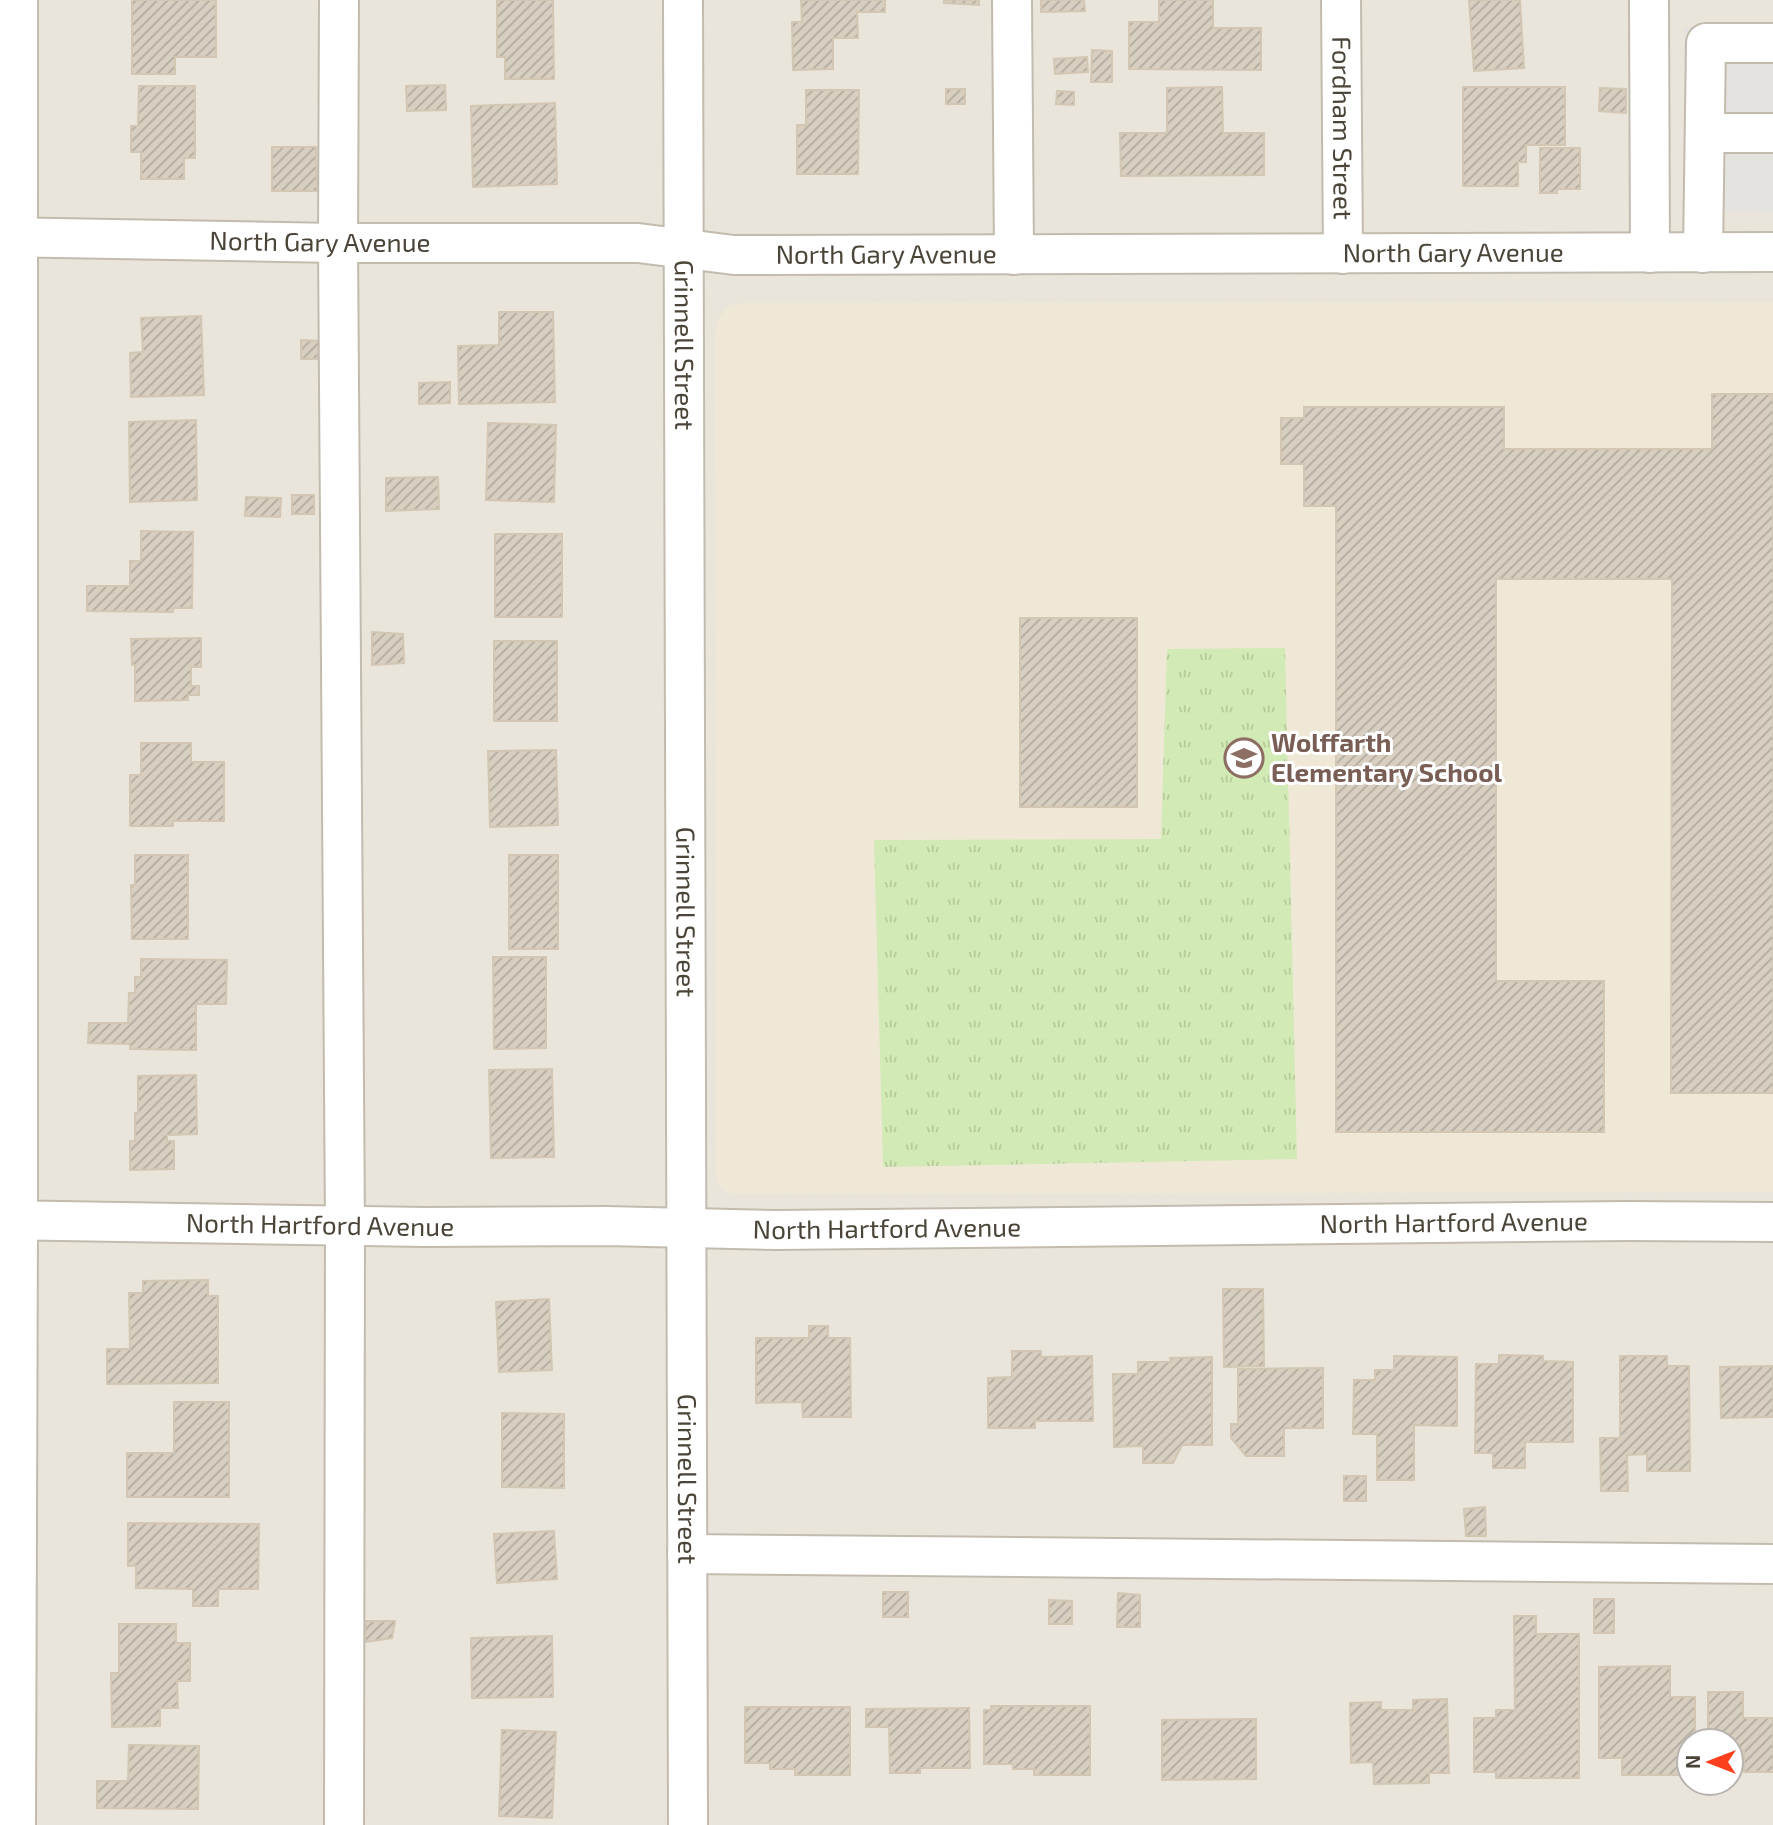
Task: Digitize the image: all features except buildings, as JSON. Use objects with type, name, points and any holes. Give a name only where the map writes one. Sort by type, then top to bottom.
[{"type":"street","points":[[16,1825],[9,1219],[9,236],[18,0]]},
{"type":"street","points":[[339,0],[338,243],[345,1226],[344,1825]]},
{"type":"street","name":"Grinnell Street","points":[[682,0],[688,1825]]},
{"type":"street","points":[[1012,0],[1014,255]]},
{"type":"street","name":"Fordham Street","points":[[1341,0],[1343,254]]},
{"type":"street","points":[[1649,0],[1650,253]]},
{"type":"street","points":[[1703,253],[1706,43],[1773,43]]},
{"type":"street","points":[[1705,133],[1773,133]]},
{"type":"street","name":"North Gary Avenue","points":[[9,236],[338,243],[638,243],[734,255],[1773,252]]},
{"type":"street","name":"North Hartford Avenue","points":[[9,1219],[345,1226],[606,1226],[776,1230],[1629,1221],[1773,1222]]},
{"type":"street","points":[[687,1554],[1773,1564]]},
{"type":"shaded area","points":[[0,0],[1773,0],[1773,1825],[0,1825]]},
{"type":"shaded area","points":[[1684,28],[1773,29],[1773,212],[1684,211]]},
{"type":"shaded area","name":"Wolffarth Elementary School","points":[[1773,302],[1773,1192],[736,1194],[719,1186],[716,1177],[715,339],[718,319],[727,308],[740,303]]},
{"type":"green space","points":[[1285,648],[1297,1159],[883,1167],[874,840],[1161,839],[1167,649]]},
{"type":"place","name":"Wolffarth Elementary School","points":[[1244,758]]}]
